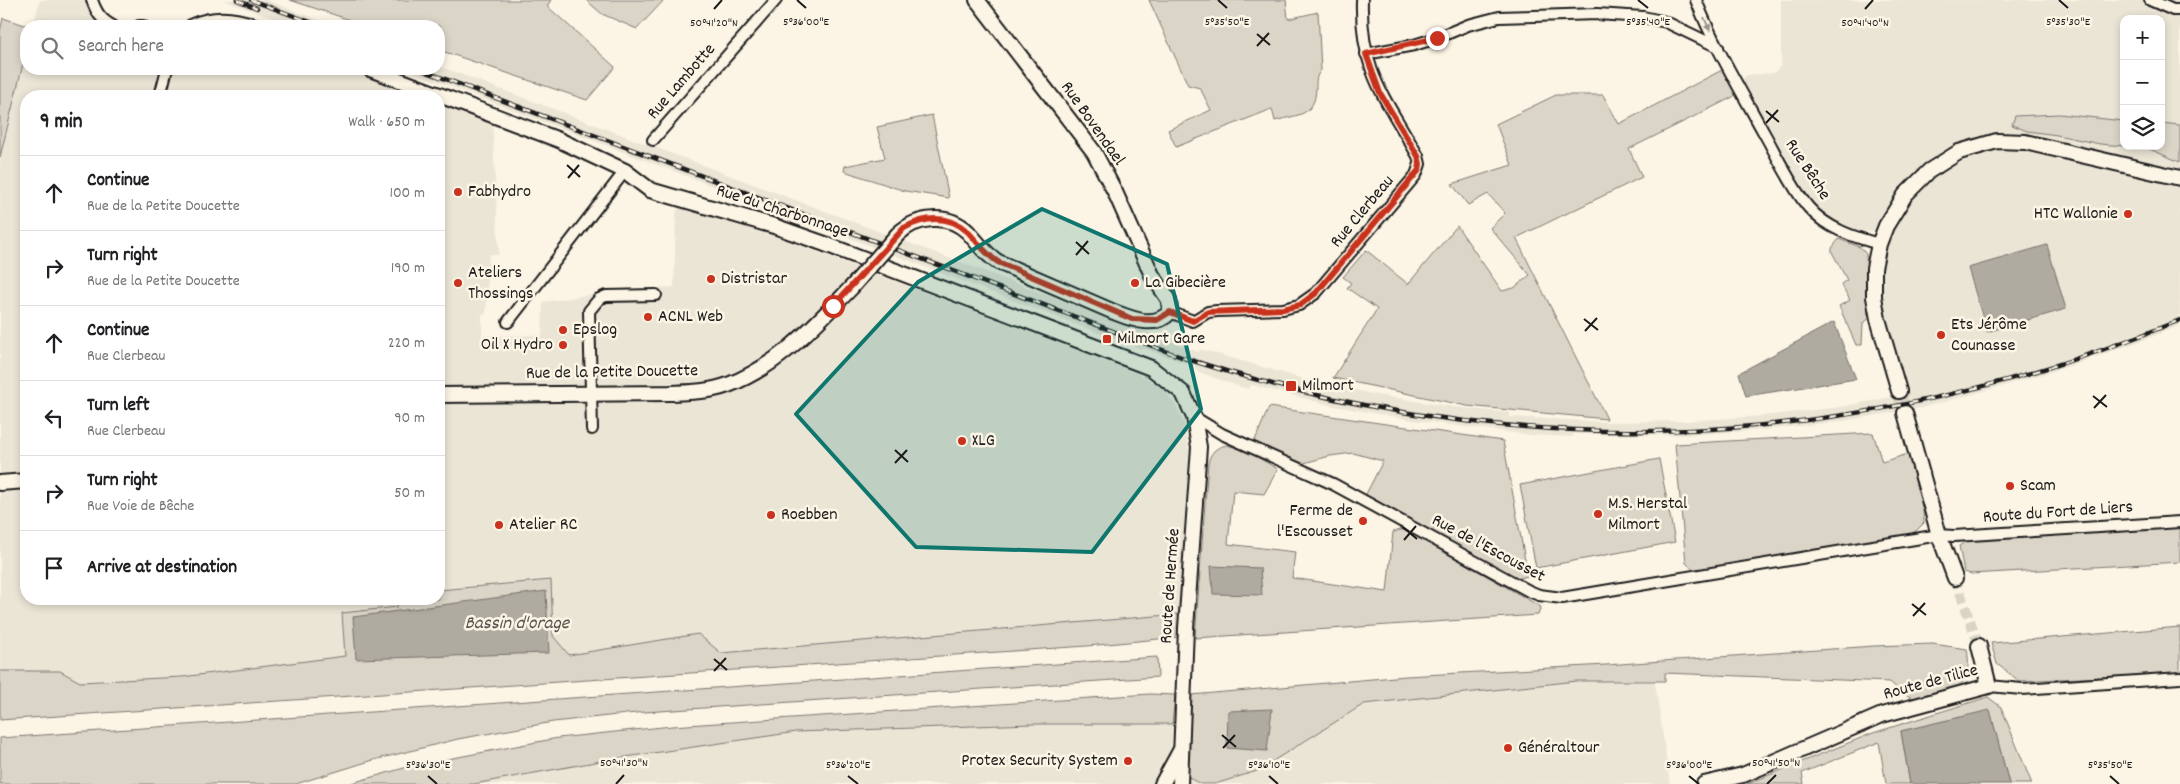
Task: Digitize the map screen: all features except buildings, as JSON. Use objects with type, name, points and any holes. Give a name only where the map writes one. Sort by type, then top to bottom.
[{"type":"street","points":[[92,0],[97,14],[103,20]]},
{"type":"street","name":"Rue Lambotte","points":[[653,140],[776,0]]},
{"type":"street","name":"Rue Bovendael","points":[[977,0],[1097,158],[1115,192],[1152,275],[1169,300],[1170,312]]},
{"type":"street","name":"Rue Clerbeau","points":[[1170,312],[1193,321],[1208,312],[1283,309],[1300,305],[1316,293],[1416,175],[1420,164],[1418,156],[1380,93],[1366,54],[1361,26],[1362,0]]},
{"type":"street","name":"Rue Bêche","points":[[1696,0],[1718,47],[1772,147],[1809,208],[1828,224],[1849,236],[1879,244]]},
{"type":"street","points":[[2150,0],[2173,10],[2180,10]]},
{"type":"street","points":[[1366,54],[1437,38],[1468,25],[1498,17],[1597,14],[1643,17],[1666,22],[1718,47]]},
{"type":"street","points":[[206,20],[231,20]]},
{"type":"street","points":[[162,90],[165,75]]},
{"type":"street","name":"Rue du Charbonnage","points":[[387,75],[428,90]]},
{"type":"street","points":[[404,81],[404,90]]},
{"type":"street","name":"Rue du Charbonnage","points":[[445,97],[559,140],[625,172],[650,190],[774,226],[825,244],[1151,368],[1182,393]]},
{"type":"street","points":[[1899,391],[1887,352],[1874,297],[1874,268],[1879,244],[1886,226],[1905,194],[1929,172],[1959,152],[1997,141],[2025,142],[2180,178]]},
{"type":"street","points":[[508,322],[625,172]]},
{"type":"street","name":"Rue de la Petite Doucette","points":[[445,395],[693,392],[727,386],[765,367],[781,354],[850,288],[898,234],[918,221],[934,218],[947,220],[967,232],[984,252],[998,262],[1114,312],[1132,319],[1150,322],[1163,318],[1170,312]]},
{"type":"street","points":[[592,429],[590,311],[599,299],[606,296],[656,294]]},
{"type":"street","name":"Route de Hermée","points":[[1180,784],[1186,628],[1199,447],[1194,416],[1182,393]]},
{"type":"street","points":[[1905,413],[1939,535],[1955,578]]},
{"type":"street","name":"Rue de l'Escousset","points":[[1194,416],[1222,434],[1333,484],[1529,591],[1550,598],[1562,598],[1939,535]]},
{"type":"street","points":[[0,482],[20,481]]},
{"type":"street","name":"Route du Fort de Liers","points":[[1939,535],[1954,536],[2180,522]]},
{"type":"street","points":[[1979,646],[1989,686]]},
{"type":"street","name":"Route de Tilice","points":[[1704,784],[1743,775],[1882,715],[1989,686],[2022,689],[2180,678]]},
{"type":"street","points":[[1162,784],[1181,748]]},
{"type":"highlighted area","points":[[1042,209],[1167,264],[1201,409],[1092,552],[916,547],[796,414],[918,282]]},
{"type":"shaded area","points":[[40,0],[92,0],[108,20],[35,20]]},
{"type":"shaded area","points":[[224,0],[266,0],[318,20],[277,20]]},
{"type":"shaded area","points":[[290,0],[551,0],[547,6],[615,67],[587,100],[445,52],[445,20],[350,20]]},
{"type":"shaded area","points":[[586,0],[664,0],[637,29],[602,14]]},
{"type":"shaded area","points":[[1149,0],[1286,0],[1288,19],[1318,12],[1321,70],[1317,78],[1315,97],[1309,109],[1304,113],[1275,121],[1272,109],[1176,147],[1168,130],[1211,110],[1200,88],[1188,85]]},
{"type":"shaded area","points":[[1781,0],[2180,0],[2180,325],[2073,365],[1999,387],[1921,408],[1843,421],[1764,430],[1686,435],[1573,434],[1573,437],[1530,435],[1412,420],[1334,406],[1251,385],[1249,389],[1240,387],[1199,372],[1192,365],[1141,349],[421,75],[445,75],[445,68],[1199,352],[1200,349],[1300,378],[1377,395],[1454,407],[1510,413],[1510,417],[1608,422],[1685,421],[1763,416],[1841,407],[1907,394],[1883,310],[1881,276],[1889,235],[1875,231],[1859,232],[1834,223],[1811,204],[1741,80],[1747,75],[1774,73],[1781,65]]},
{"type":"shaded area","points":[[3,18],[20,23],[20,75],[0,157],[0,32]]},
{"type":"shaded area","points":[[1722,70],[1736,94],[1733,97],[1629,149],[1642,177],[1516,238],[1607,419],[1467,406],[1333,378],[1377,309],[1347,288],[1351,283],[1343,277],[1366,250],[1408,284],[1457,226],[1502,291],[1514,288],[1530,275],[1490,228],[1505,213],[1488,194],[1468,205],[1452,184],[1512,165],[1496,124],[1556,95],[1603,95],[1619,124]]},
{"type":"shaded area","points":[[20,75],[382,75],[422,90],[20,90],[20,605],[398,605],[398,607],[342,613],[345,656],[182,677],[80,682],[60,671],[0,671],[0,157]]},
{"type":"shaded area","points":[[445,98],[492,117],[499,255],[489,254],[486,314],[482,314],[482,336],[542,335],[543,302],[621,290],[674,287],[676,214],[679,207],[767,233],[1137,373],[1163,388],[1176,406],[1185,427],[1189,451],[1179,614],[721,653],[697,634],[569,655],[553,636],[551,580],[445,589]]},
{"type":"shaded area","points":[[2059,114],[2120,121],[2120,146],[2027,131],[2012,125],[2015,116]]},
{"type":"shaded area","points":[[932,115],[949,198],[905,191],[844,171],[845,166],[885,158],[877,127]]},
{"type":"shaded area","points":[[2165,123],[2180,125],[2180,162],[2152,150],[2165,150]]},
{"type":"shaded area","points":[[1839,239],[1860,247],[1866,254],[1869,310],[1867,312],[1870,318],[1863,323],[1862,345],[1856,345],[1839,306],[1850,300],[1841,284],[1847,280],[1832,252],[1832,248]]},
{"type":"shaded area","points":[[1269,407],[1503,441],[1528,576],[1516,579],[1365,496],[1383,461],[1353,453],[1330,456],[1304,463],[1303,467],[1253,445]]},
{"type":"shaded area","points":[[1873,433],[1882,462],[1908,454],[1923,510],[1924,523],[1916,531],[1908,535],[1694,570],[1686,563],[1675,444]]},
{"type":"shaded area","points":[[1226,445],[1245,450],[1278,469],[1264,494],[1233,491],[1228,544],[1295,552],[1292,578],[1387,592],[1393,532],[1405,529],[1541,607],[1538,615],[1195,638],[1208,463],[1214,451]]},
{"type":"shaded area","name":"M.S. Herstal Milmort","points":[[1659,459],[1675,542],[1536,568],[1520,485]]},
{"type":"shaded area","points":[[2180,528],[2180,562],[1971,574],[1964,572],[1959,546],[1967,541]]},
{"type":"shaded area","points":[[551,580],[553,636],[569,655],[698,634],[721,653],[1179,614],[1179,637],[1087,646],[0,720],[0,671],[60,671],[80,682],[182,677],[345,656],[342,613],[397,607],[397,605],[445,605],[445,589]]},
{"type":"shaded area","points":[[2180,627],[2180,672],[2163,674],[2019,681],[1997,664],[1991,643]]},
{"type":"shaded area","points":[[1933,644],[1967,649],[1968,668],[1959,686],[1945,694],[1925,700],[1908,696],[1890,682],[1665,673],[1665,681],[1577,681],[1364,704],[1257,771],[1215,784],[1200,784],[1186,775],[1186,741],[1191,695],[1406,676],[1606,665],[1874,646]]},
{"type":"shaded area","points":[[1157,657],[1158,677],[645,712],[553,722],[458,739],[370,761],[296,784],[0,784],[0,738]]},
{"type":"shaded area","points":[[1577,681],[1655,682],[1670,784],[1215,784],[1257,771],[1364,704]]},
{"type":"shaded area","points":[[1150,694],[1175,695],[1172,724],[1033,724],[796,732],[612,759],[474,784],[348,784],[411,766],[558,738],[672,726]]},
{"type":"shaded area","points":[[1988,697],[2001,707],[2032,784],[2009,784],[1990,711],[1901,731],[1910,784],[1886,784],[1879,742],[1802,773],[1804,784],[1747,784],[1873,733]]},
{"type":"shaded area","points":[[1033,724],[1172,724],[1186,741],[1186,775],[1200,784],[474,784],[612,759],[796,732]]},
{"type":"water","points":[[2047,245],[2066,309],[1987,332],[1968,268]]},
{"type":"water","points":[[1834,322],[1856,379],[1746,396],[1739,373]]},
{"type":"water","points":[[1211,566],[1260,568],[1262,595],[1213,594]]},
{"type":"water","name":"Bassin d'orage","points":[[546,591],[549,653],[356,659],[353,617]]},
{"type":"water","points":[[1272,709],[1267,751],[1227,748],[1228,711]]},
{"type":"water","points":[[1990,710],[2009,784],[1910,784],[1901,731]]},
{"type":"tunnel","points":[[1899,391],[1905,413]]},
{"type":"tunnel","points":[[1955,578],[1979,646]]},
{"type":"railway","points":[[237,0],[257,8]]},
{"type":"railway","points":[[251,0],[305,20]]},
{"type":"railway","points":[[435,75],[1184,358],[1309,393],[1435,417],[1560,429],[1686,430],[1811,420],[1935,398],[2058,365],[2180,320]]},
{"type":"place","name":"Fabhydro","points":[[458,192]]},
{"type":"place","name":"HTC Wallonie","points":[[2128,214]]},
{"type":"place","name":"Distristar","points":[[711,279]]},
{"type":"place","name":"Ateliers Thossings","points":[[458,283]]},
{"type":"place","name":"La Gibecière","points":[[1135,283]]},
{"type":"place","name":"ACNL Web","points":[[648,317]]},
{"type":"place","name":"Epslog","points":[[563,330]]},
{"type":"place","name":"Ets Jérôme Counasse","points":[[1941,335]]},
{"type":"place","name":"Milmort Gare","points":[[1107,339]]},
{"type":"place","name":"Oil X Hydro","points":[[563,345]]},
{"type":"place","name":"Milmort","points":[[1291,386]]},
{"type":"place","name":"XLG","points":[[962,441]]},
{"type":"place","name":"Scam","points":[[2010,486]]},
{"type":"place","name":"M.S. Herstal Milmort","points":[[1598,514]]},
{"type":"place","name":"Roebben","points":[[771,515]]},
{"type":"place","name":"Ferme de l'Escousset","points":[[1363,521]]},
{"type":"place","name":"Atelier RC","points":[[499,525]]},
{"type":"place","name":"Généraltour","points":[[1508,748]]},
{"type":"place","name":"Protex Security System","points":[[1128,761]]},
{"type":"route","points":[[833,306],[904,228],[918,221],[934,218],[947,220],[960,226],[984,252],[998,262],[1132,319],[1150,322],[1163,318],[1170,312],[1193,321],[1208,312],[1283,309],[1300,305],[1316,293],[1419,170],[1418,156],[1380,93],[1369,67],[1366,54],[1437,38]]}]
